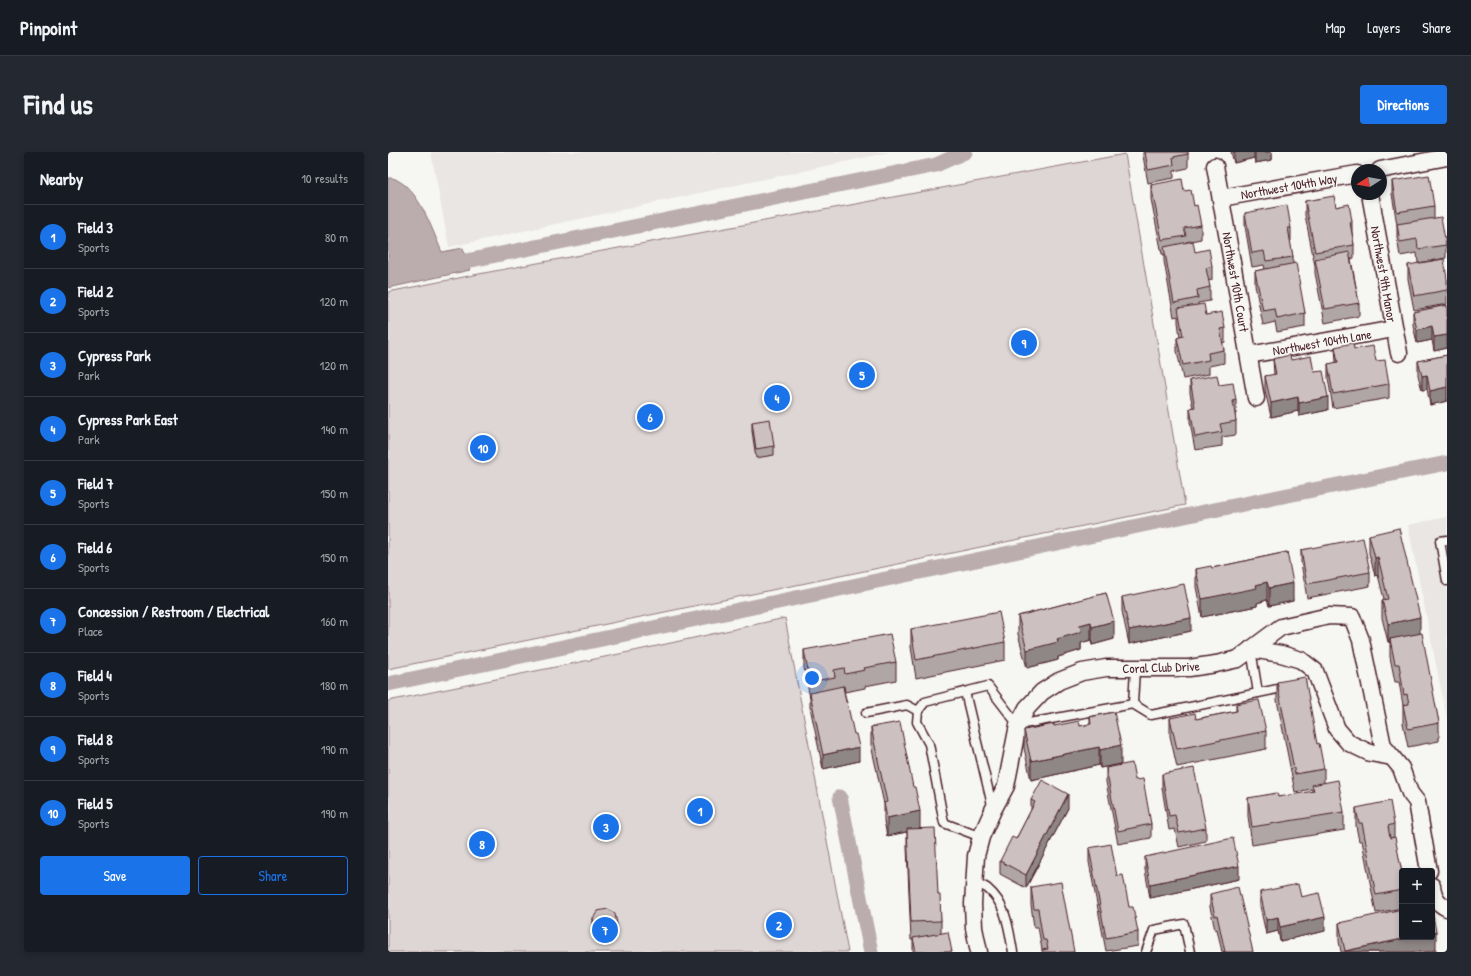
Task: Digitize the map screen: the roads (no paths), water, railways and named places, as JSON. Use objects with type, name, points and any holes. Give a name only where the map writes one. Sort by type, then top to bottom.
[{"type":"street","points":[[1387,168],[1424,157],[1447,157]]},
{"type":"street","name":"Northwest 10th Court","points":[[1215,166],[1256,398]]},
{"type":"street","name":"Northwest 104th Way","points":[[1221,198],[1351,175]]},
{"type":"street","name":"Northwest 9th Manor","points":[[1371,200],[1399,353]]},
{"type":"street","name":"Northwest 104th Lane","points":[[1249,355],[1394,329]]},
{"type":"street","name":"Coral Club Drive","points":[[979,952],[974,928],[973,904],[976,856],[993,810],[1006,786],[1018,725],[1027,708],[1042,692],[1059,681],[1082,672],[1106,668],[1189,668],[1238,659],[1281,627],[1329,616],[1352,618],[1361,640],[1383,746],[1401,768],[1410,793],[1417,802],[1428,868]]},
{"type":"street","points":[[1251,649],[1280,654],[1301,660],[1315,671],[1337,729],[1349,743],[1370,753],[1392,757]]},
{"type":"street","points":[[1435,898],[1442,906],[1447,908]]},
{"type":"lane","points":[[1447,540],[1440,541],[1447,581]]},
{"type":"lane","points":[[1251,649],[1258,693]]},
{"type":"lane","points":[[1133,704],[1135,669]]},
{"type":"lane","points":[[982,837],[944,823],[929,744],[917,722],[918,711],[925,702],[988,686],[1018,725],[1133,704],[1151,715],[1289,686]]},
{"type":"lane","points":[[966,692],[993,810]]},
{"type":"lane","points":[[866,713],[907,705],[918,711]]},
{"type":"lane","points":[[974,882],[988,889],[1001,904],[1007,921],[1013,952]]},
{"type":"lane","points":[[1146,952],[1154,930],[1184,924],[1190,952]]},
{"type":"waterway","points":[[447,265],[936,165],[965,152]]},
{"type":"waterway","points":[[388,684],[1204,512],[1447,463]]},
{"type":"waterway","points":[[840,797],[871,952]]},
{"type":"place","name":"Field 8","points":[[1024,343]]},
{"type":"place","name":"Field 7","points":[[862,375]]},
{"type":"place","name":"Cypress Park East","points":[[777,398]]},
{"type":"place","name":"Field 6","points":[[650,417]]},
{"type":"place","name":"Field 5","points":[[483,448]]},
{"type":"place","name":"Field 3","points":[[700,811]]},
{"type":"place","name":"Cypress Park","points":[[606,827]]},
{"type":"place","name":"Field 4","points":[[482,844]]},
{"type":"place","name":"Field 2","points":[[779,925]]},
{"type":"place","name":"Concession / Restroom / Electrical","points":[[605,930]]}]
